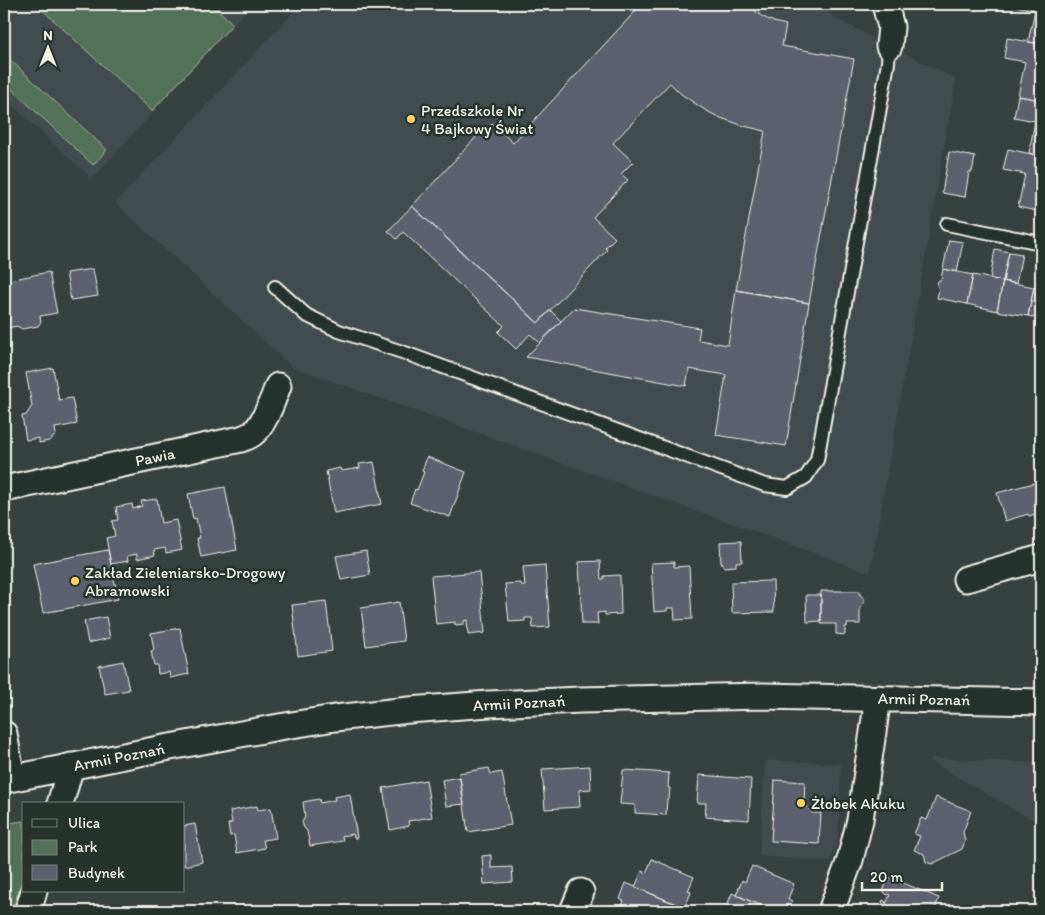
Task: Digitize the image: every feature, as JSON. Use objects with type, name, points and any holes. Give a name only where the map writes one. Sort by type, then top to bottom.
[{"type":"street","points":[[885,4],[891,27],[889,46]]},
{"type":"street","name":"Pawia","points":[[4,489],[241,439],[252,435],[269,409],[278,386]]},
{"type":"street","points":[[966,579],[1041,558]]},
{"type":"street","name":"Armii Poznań","points":[[8,779],[168,747],[325,719],[489,704],[763,696],[1041,702]]},
{"type":"street","points":[[832,911],[850,860],[860,820],[878,698]]},
{"type":"street","points":[[4,734],[8,779]]},
{"type":"street","points":[[61,802],[71,766]]},
{"type":"street","points":[[28,911],[34,892]]},
{"type":"lane","points":[[275,288],[306,315],[339,331],[405,353],[765,485],[787,488],[806,477],[817,460],[887,71],[889,46]]},
{"type":"lane","points":[[947,224],[1041,243]]},
{"type":"shaded area","points":[[4,4],[252,4],[92,179],[4,98]]},
{"type":"shaded area","points":[[301,4],[819,4],[835,18],[956,79],[870,573],[292,367],[115,203]]},
{"type":"shaded area","points":[[931,758],[1041,763],[1041,825],[931,762]]},
{"type":"shaded area","name":"Żłobek Akuku","points":[[765,760],[841,764],[838,842],[830,862],[759,856]]},
{"type":"green space","points":[[36,4],[212,4],[233,24],[152,111]]},
{"type":"green space","points":[[4,54],[107,150],[93,165],[4,82]]},
{"type":"green space","points":[[22,821],[22,879],[12,911],[4,911],[4,824]]},
{"type":"building","points":[[642,4],[729,4],[736,11],[742,4],[746,4],[763,17],[786,25],[782,46],[854,59],[809,303],[736,290],[765,131],[718,117],[681,94],[670,83],[613,143],[633,162],[621,174],[628,180],[593,217],[615,238],[605,248],[607,250],[538,323],[412,206],[480,133],[492,123],[513,143]]},
{"type":"building","points":[[1014,4],[1041,4],[1041,44],[1028,42],[1035,10],[1014,6]]},
{"type":"building","points":[[1007,38],[1041,44],[1041,100],[1018,96],[1025,62],[1004,58]]},
{"type":"building","points":[[1018,96],[1041,100],[1041,156],[1029,153],[1035,121],[1014,117]]},
{"type":"building","points":[[1008,149],[1041,156],[1041,212],[1018,207],[1025,174],[1003,170]]},
{"type":"building","points":[[949,152],[975,157],[972,172],[969,172],[965,197],[942,193]]},
{"type":"building","points":[[412,206],[538,323],[550,310],[561,321],[540,343],[530,334],[516,349],[498,332],[504,326],[403,232],[397,239],[388,231]]},
{"type":"building","points":[[949,240],[963,242],[957,272],[943,269]]},
{"type":"building","points":[[995,249],[1009,252],[1003,281],[990,279]]},
{"type":"building","points":[[1009,252],[1022,254],[1016,284],[1003,281]]},
{"type":"building","points":[[93,269],[98,296],[71,300],[66,273]]},
{"type":"building","points":[[943,269],[973,275],[967,304],[937,298],[939,289],[937,285],[941,279]]},
{"type":"building","points":[[49,272],[57,313],[40,316],[41,322],[38,326],[22,329],[17,326],[8,328],[4,312],[4,281]]},
{"type":"building","points":[[973,275],[1003,281],[997,311],[967,304]]},
{"type":"building","points":[[1003,281],[1034,287],[1028,316],[997,311]]},
{"type":"building","points":[[1034,287],[1041,289],[1041,319],[1028,316]]},
{"type":"building","points":[[736,290],[809,303],[786,446],[716,435],[726,375],[689,369],[686,386],[526,357],[574,308],[700,328],[698,340],[728,345]]},
{"type":"building","points":[[53,368],[59,400],[72,398],[77,424],[55,428],[56,435],[49,441],[39,443],[39,438],[26,440],[22,416],[26,415],[32,406],[26,373]]},
{"type":"building","points":[[427,457],[466,472],[450,517],[410,503],[424,472],[422,471]]},
{"type":"building","points":[[374,462],[382,504],[334,513],[326,471],[340,468],[341,471],[360,468],[359,464]]},
{"type":"building","points":[[1041,481],[1041,512],[1005,521],[997,493]]},
{"type":"building","points":[[225,487],[237,550],[201,557],[197,538],[200,538],[196,518],[193,519],[188,494]]},
{"type":"building","points":[[157,499],[161,523],[176,520],[182,550],[166,553],[165,548],[154,550],[155,555],[137,559],[137,554],[127,556],[128,561],[111,564],[106,538],[115,536],[112,521],[118,520],[116,507],[132,504],[133,509],[142,506],[141,501]]},
{"type":"building","points":[[741,541],[742,562],[736,562],[736,566],[723,567],[723,563],[721,563],[720,542]]},
{"type":"building","name":"Zakład Zieleniarsko-Drogowy Abramowski","points":[[108,550],[118,599],[43,613],[33,564]]},
{"type":"building","points":[[366,551],[370,575],[341,580],[336,556]]},
{"type":"building","points":[[600,561],[601,579],[604,579],[604,576],[620,575],[621,614],[605,615],[605,612],[597,613],[598,624],[582,624],[579,562]]},
{"type":"building","points":[[674,562],[674,567],[689,566],[692,619],[675,620],[674,608],[667,608],[667,611],[654,612],[651,563]]},
{"type":"building","points":[[545,565],[550,627],[533,628],[532,618],[525,618],[525,621],[509,622],[505,584],[521,583],[522,586],[525,586],[523,567]]},
{"type":"building","points":[[479,572],[485,633],[468,635],[467,620],[464,621],[464,624],[455,625],[455,622],[436,624],[431,576]]},
{"type":"building","points":[[773,581],[774,612],[732,613],[731,582]]},
{"type":"building","points":[[821,591],[860,591],[860,595],[864,598],[864,604],[860,608],[860,624],[847,624],[845,635],[836,634],[836,624],[821,624]]},
{"type":"building","points":[[806,595],[821,595],[821,621],[807,622]]},
{"type":"building","points":[[326,601],[332,651],[298,656],[292,605]]},
{"type":"building","points":[[399,602],[404,641],[366,646],[361,608]]},
{"type":"building","points":[[106,617],[110,638],[88,643],[84,621]]},
{"type":"building","points":[[180,628],[189,674],[170,678],[169,672],[158,674],[157,665],[154,665],[151,651],[154,650],[151,633]]},
{"type":"building","points":[[123,661],[129,690],[105,694],[99,666]]},
{"type":"building","points":[[590,766],[591,789],[579,790],[580,807],[545,809],[542,769]]},
{"type":"building","points":[[489,768],[491,774],[502,772],[511,825],[468,832],[459,773]]},
{"type":"building","points":[[623,770],[669,773],[668,788],[670,788],[666,815],[635,813],[635,805],[620,804]]},
{"type":"building","points":[[699,775],[751,779],[749,820],[705,817],[706,803],[697,803]]},
{"type":"building","points":[[460,777],[464,804],[446,806],[442,780]]},
{"type":"building","points":[[426,780],[432,817],[408,821],[409,826],[390,830],[383,788]]},
{"type":"building","points":[[775,780],[805,782],[804,803],[812,813],[821,813],[819,844],[771,841]]},
{"type":"building","points":[[350,794],[357,838],[354,838],[353,834],[342,836],[343,841],[310,846],[307,831],[302,822],[305,817],[303,802],[319,799],[320,803],[335,800],[334,797]]},
{"type":"building","points":[[936,797],[971,811],[963,832],[965,841],[962,849],[932,864],[926,862],[924,854],[914,850],[920,836],[914,834],[921,818],[927,820]]},
{"type":"building","points":[[257,806],[258,810],[271,808],[276,838],[263,840],[265,848],[237,853],[234,835],[230,836],[228,824],[232,823],[230,811]]},
{"type":"building","points":[[195,824],[202,862],[185,866],[185,826]]},
{"type":"building","points":[[491,855],[491,868],[512,867],[513,882],[484,884],[482,856]]},
{"type":"building","points":[[652,859],[694,877],[688,891],[691,892],[685,908],[635,887],[642,871],[646,873]]},
{"type":"building","points":[[752,866],[794,884],[788,899],[792,901],[788,911],[774,911],[736,895],[742,880],[745,882]]},
{"type":"building","points":[[889,877],[939,898],[934,911],[880,911],[883,900],[886,904],[890,895],[883,891]]},
{"type":"building","points":[[626,883],[676,904],[673,911],[620,911],[624,901],[620,899]]},
{"type":"building","points":[[732,893],[774,911],[729,911],[726,908]]},
{"type":"place","name":"Przedszkole Nr 4 Bajkowy Świat","points":[[411,119]]},
{"type":"place","name":"Zakład Zieleniarsko-Drogowy Abramowski","points":[[75,581]]},
{"type":"place","name":"Żłobek Akuku","points":[[801,803]]}]
